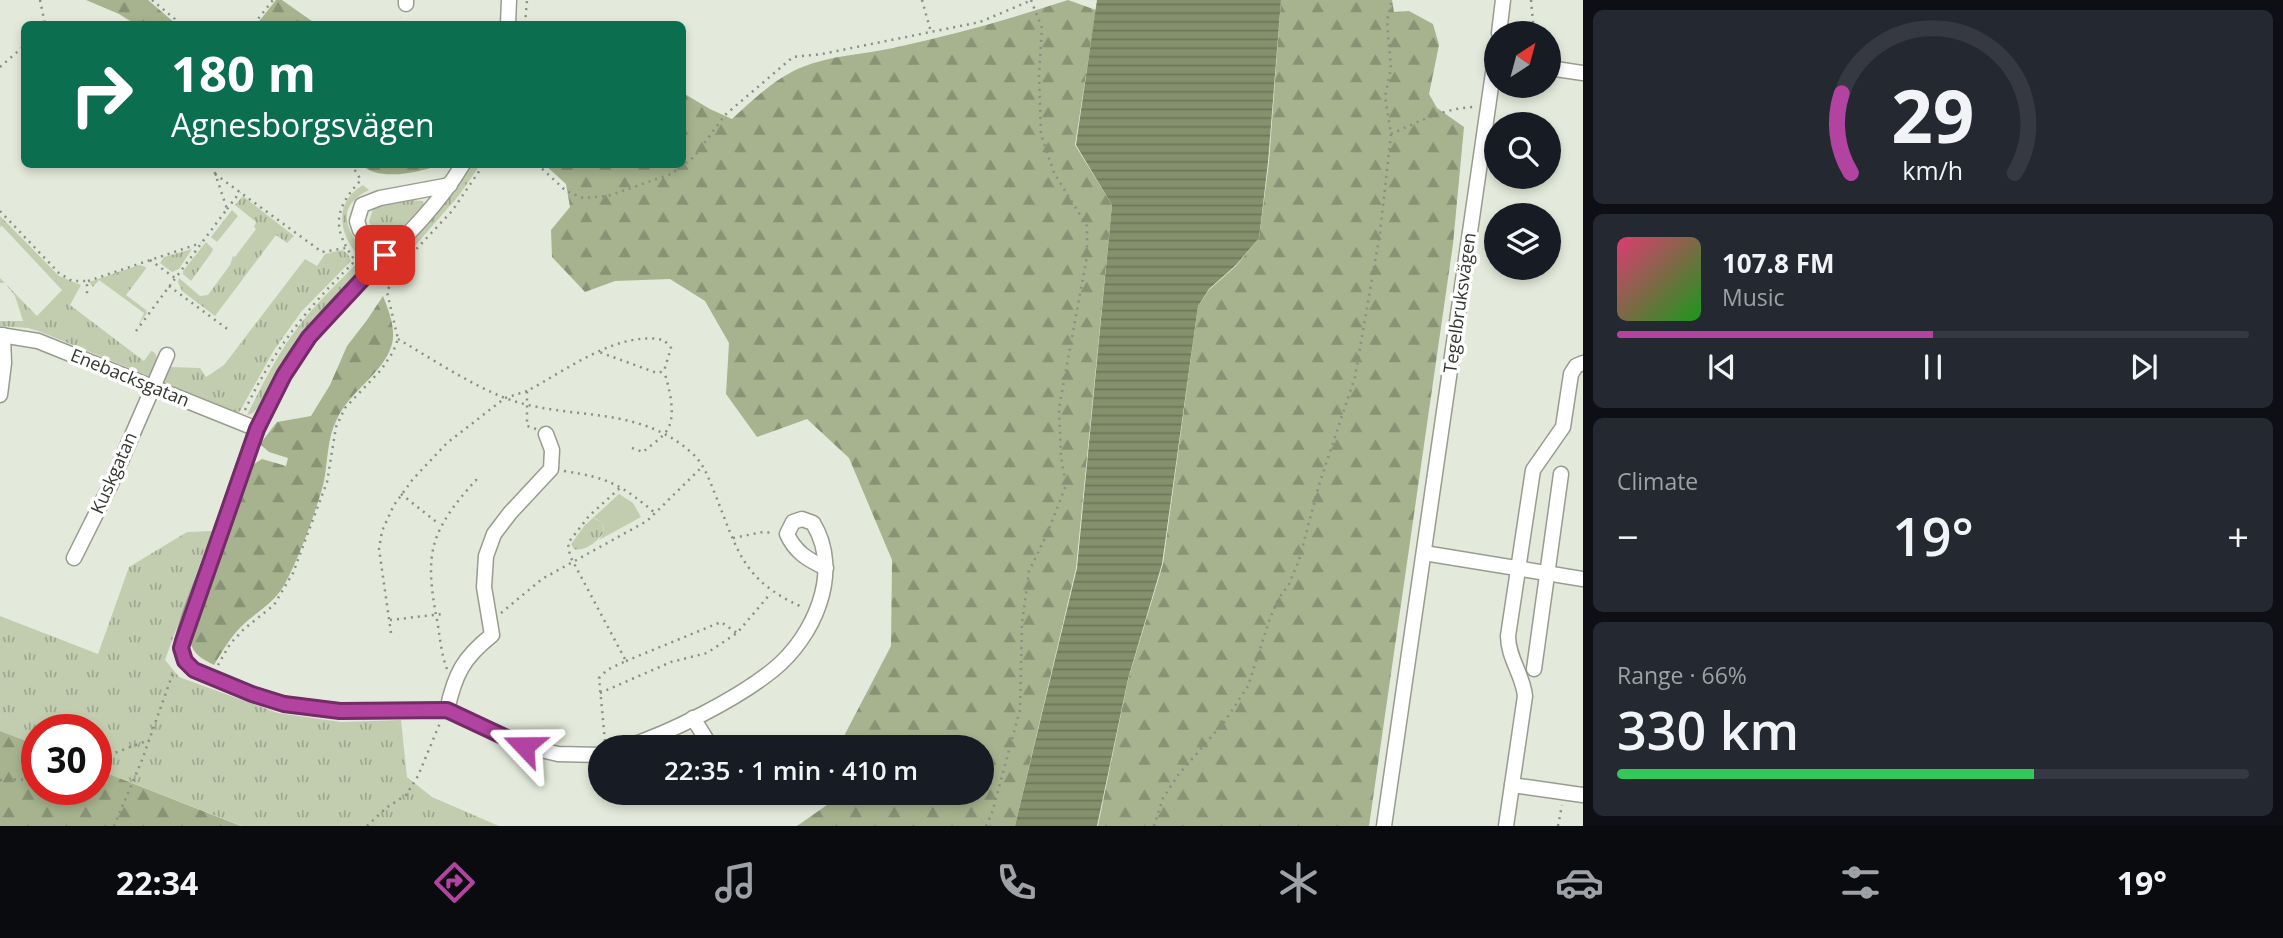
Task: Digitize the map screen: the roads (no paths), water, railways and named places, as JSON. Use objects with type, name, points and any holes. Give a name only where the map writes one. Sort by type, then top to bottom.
[{"type":"street","points":[[508,21],[509,0]]},
{"type":"street","points":[[1500,21],[1503,0]]},
{"type":"street","points":[[1561,70],[1583,73]]},
{"type":"street","name":"Tegelbruksvägen","points":[[1384,826],[1490,98]]},
{"type":"street","points":[[460,168],[435,204],[309,337],[284,375],[257,429],[181,648],[185,661],[194,670],[252,694],[309,709],[447,710],[524,746],[558,754],[588,755]]},
{"type":"street","points":[[385,255],[360,230],[357,221],[362,205],[380,198],[450,184]]},
{"type":"street","points":[[0,395],[4,363],[1,335]]},
{"type":"street","name":"Enebacksgatan","points":[[1,335],[38,341],[257,429]]},
{"type":"street","name":"Kuskgatan","points":[[74,558],[110,486],[167,355]]},
{"type":"street","points":[[1506,826],[1525,696],[1524,684],[1508,648],[1533,470],[1560,433],[1571,374],[1576,366],[1583,363]]},
{"type":"street","points":[[447,710],[455,680],[466,658],[492,635],[484,581],[489,545],[510,513],[551,469],[552,450],[546,434]]},
{"type":"street","points":[[1534,669],[1561,474]]},
{"type":"street","points":[[654,735],[693,718],[769,674],[786,659],[804,635],[816,613],[825,583],[826,568],[821,541],[813,523],[797,520],[789,526],[787,534],[793,545],[805,558],[826,568]]},
{"type":"street","points":[[1424,553],[1583,579]]},
{"type":"street","points":[[693,718],[704,735]]},
{"type":"street","points":[[1512,785],[1583,795]]}]
